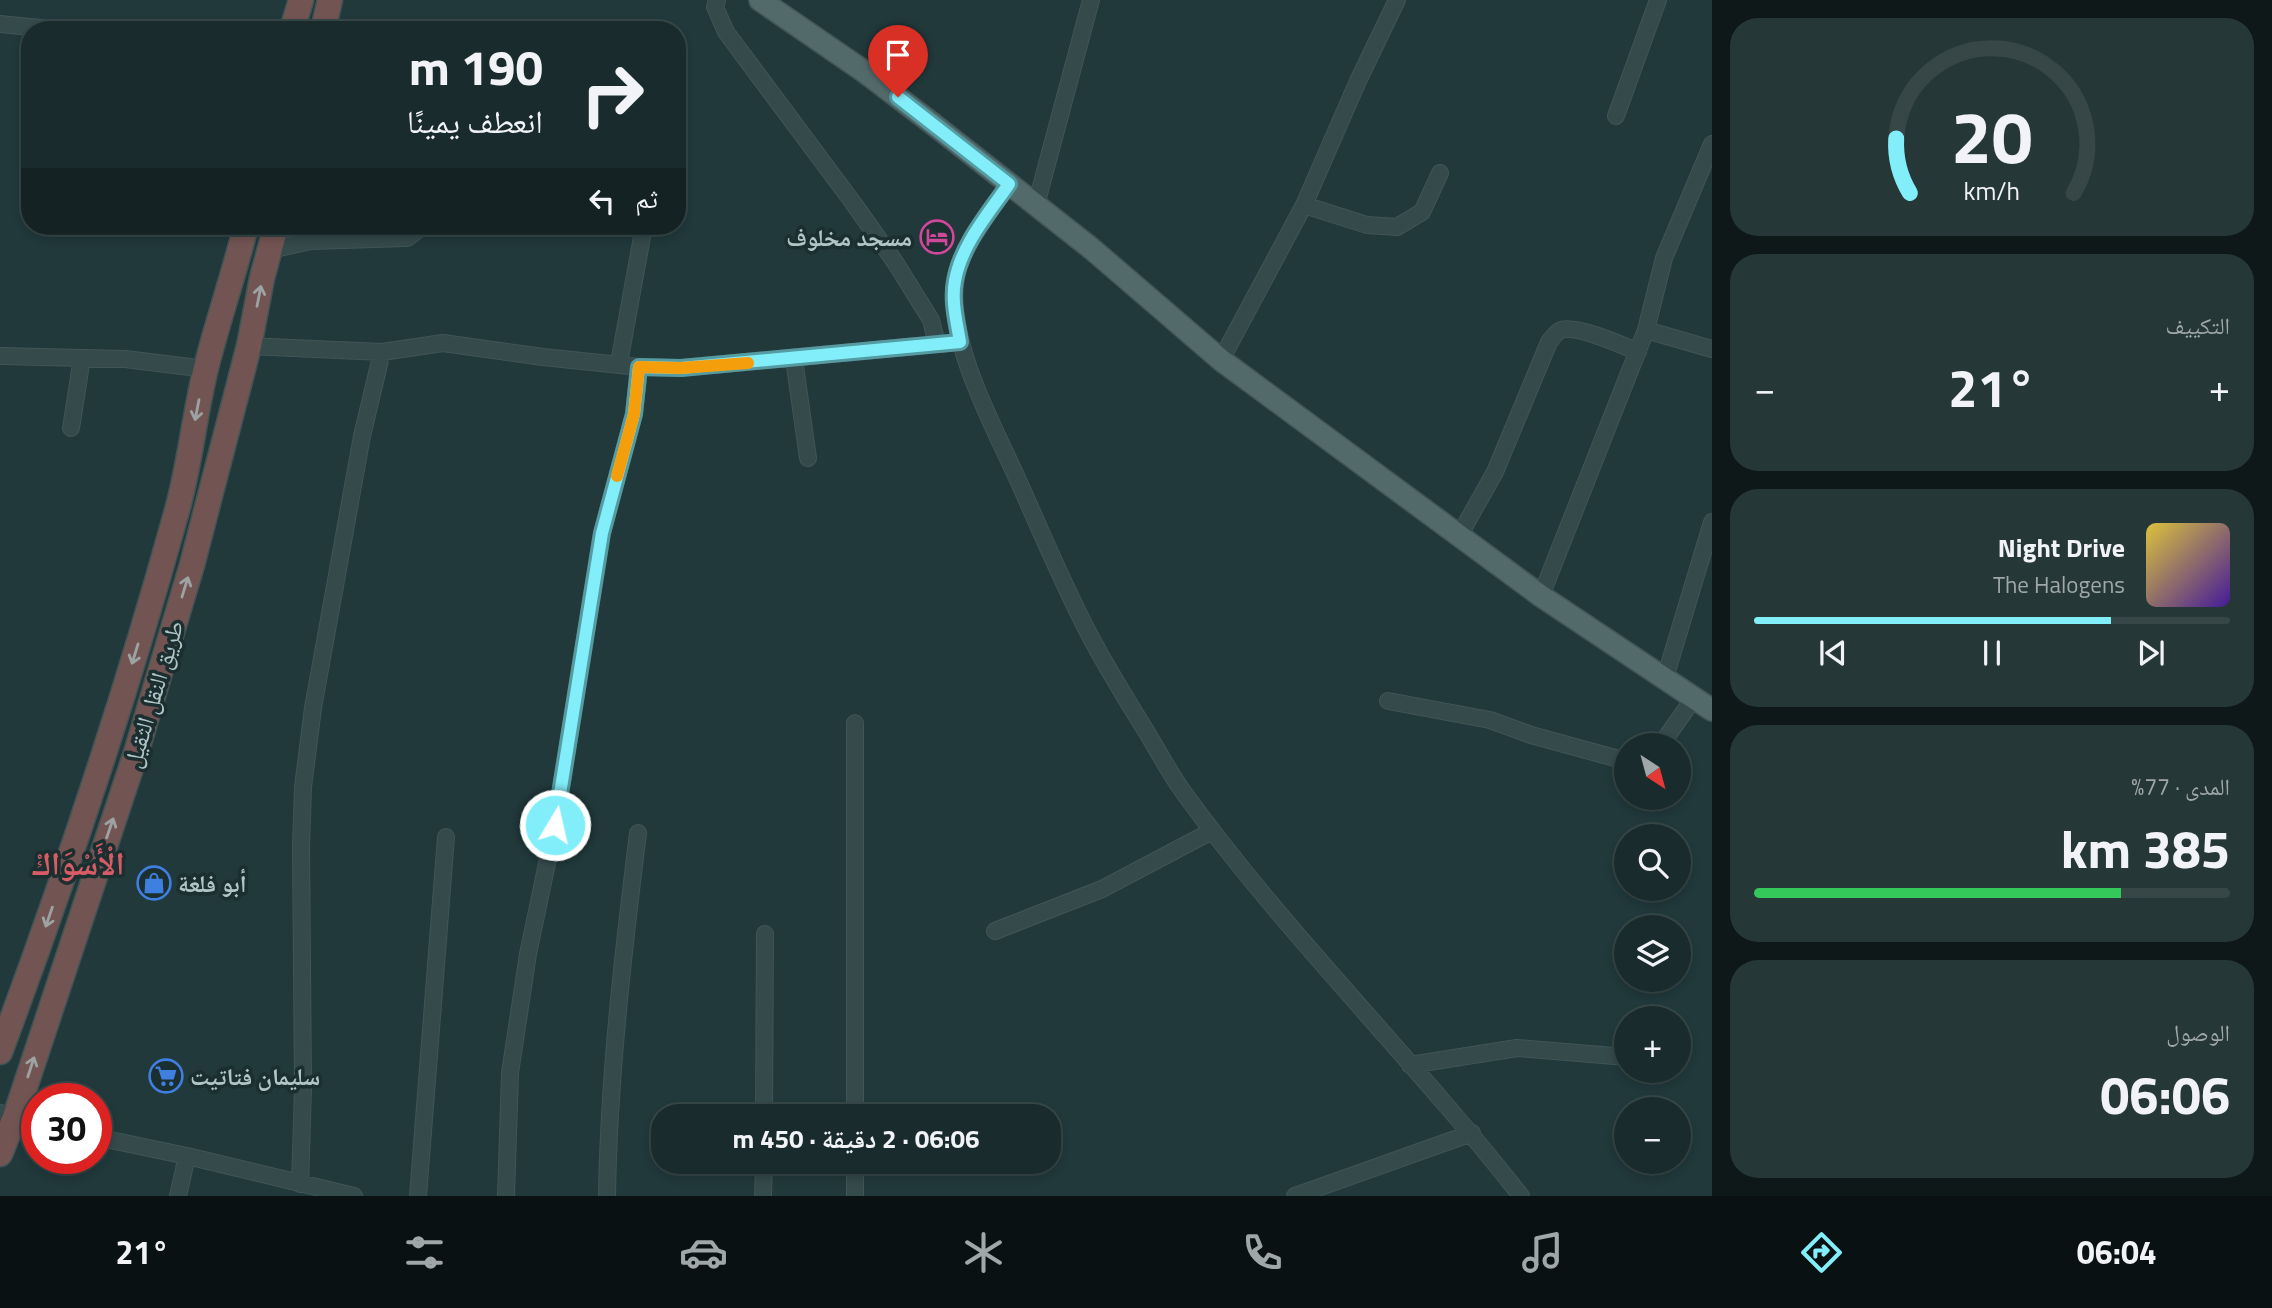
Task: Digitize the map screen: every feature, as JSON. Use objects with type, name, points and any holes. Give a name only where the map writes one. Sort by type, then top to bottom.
[{"type":"highway","points":[[295,21],[301,0]]},
{"type":"highway","points":[[325,21],[330,0]]},
{"type":"highway","name":"طريق النقل الثقيل","points":[[0,1052],[88,804],[133,659],[177,510],[206,369],[244,235]]},
{"type":"highway","name":"طريق النقل الثقيل","points":[[0,1154],[17,1118],[136,753],[192,565],[249,346],[273,238]]},
{"type":"main road","points":[[760,0],[862,70],[1036,205],[1092,249],[1221,360],[1541,596],[1703,704]]},
{"type":"street","points":[[717,0],[715,7],[726,32],[854,204],[917,296],[931,320],[937,344]]},
{"type":"street","points":[[1036,205],[1091,0]]},
{"type":"street","points":[[1221,360],[1304,205],[1357,81],[1397,0]]},
{"type":"street","points":[[1616,116],[1658,0]]},
{"type":"street","points":[[0,24],[21,26]]},
{"type":"street","points":[[1541,596],[1638,352],[1664,258],[1712,144]]},
{"type":"street","points":[[1304,205],[1367,225],[1396,227],[1422,212],[1440,173]]},
{"type":"street","points":[[1009,184],[971,240],[955,281],[956,320],[960,342],[988,415],[1087,632],[1181,790],[1212,831],[1410,1065],[1472,1133],[1521,1196]]},
{"type":"street","points":[[273,238],[311,241],[407,238],[411,235]]},
{"type":"street","points":[[618,363],[642,235]]},
{"type":"street","points":[[1459,536],[1494,472],[1549,342],[1558,331],[1568,329],[1594,335],[1638,352]]},
{"type":"street","points":[[1646,330],[1712,349]]},
{"type":"street","points":[[249,346],[382,352],[443,342],[543,357],[639,367],[681,368],[960,342]]},
{"type":"street","points":[[300,1184],[303,1088],[303,787],[313,708],[362,436],[382,352]]},
{"type":"street","points":[[0,356],[125,359],[206,369]]},
{"type":"street","points":[[71,428],[82,358]]},
{"type":"street","points":[[794,359],[808,458]]},
{"type":"street","points":[[506,1196],[510,1073],[528,954],[555,825],[602,533],[634,414],[639,367]]},
{"type":"street","points":[[1665,678],[1712,522]]},
{"type":"street","points":[[1388,701],[1490,720],[1531,735],[1614,758]]},
{"type":"street","points":[[1673,733],[1703,704]]},
{"type":"street","points":[[855,723],[855,1104]]},
{"type":"street","points":[[995,931],[1102,889],[1212,831]]},
{"type":"street","points":[[607,1196],[610,1090],[638,833]]},
{"type":"street","points":[[418,1196],[446,836]]},
{"type":"street","points":[[764,1104],[765,934]]},
{"type":"street","points":[[1410,1065],[1517,1048],[1614,1056]]},
{"type":"street","points":[[1295,1196],[1472,1133]]},
{"type":"street","points":[[112,1140],[354,1196]]},
{"type":"street","points":[[178,1196],[187,1156]]},
{"type":"street","points":[[763,1196],[764,1174]]},
{"type":"street","points":[[855,1174],[855,1196]]},
{"type":"slow traffic","points":[[617,476],[634,414],[639,367],[681,368],[748,363]]},
{"type":"place","name":"مسجد مخلوف","points":[[937,237]]},
{"type":"place","name":"أبو فلغة","points":[[154,883]]},
{"type":"place","name":"سليمان فتاتيت","points":[[166,1076]]},
{"type":"district","name":"الْأَسْوَاكْ","points":[[78,863]]},
{"type":"route","points":[[555,825],[602,533],[634,414],[639,367],[681,368],[960,342],[956,320],[955,281],[971,240],[1009,184],[898,97]]}]
